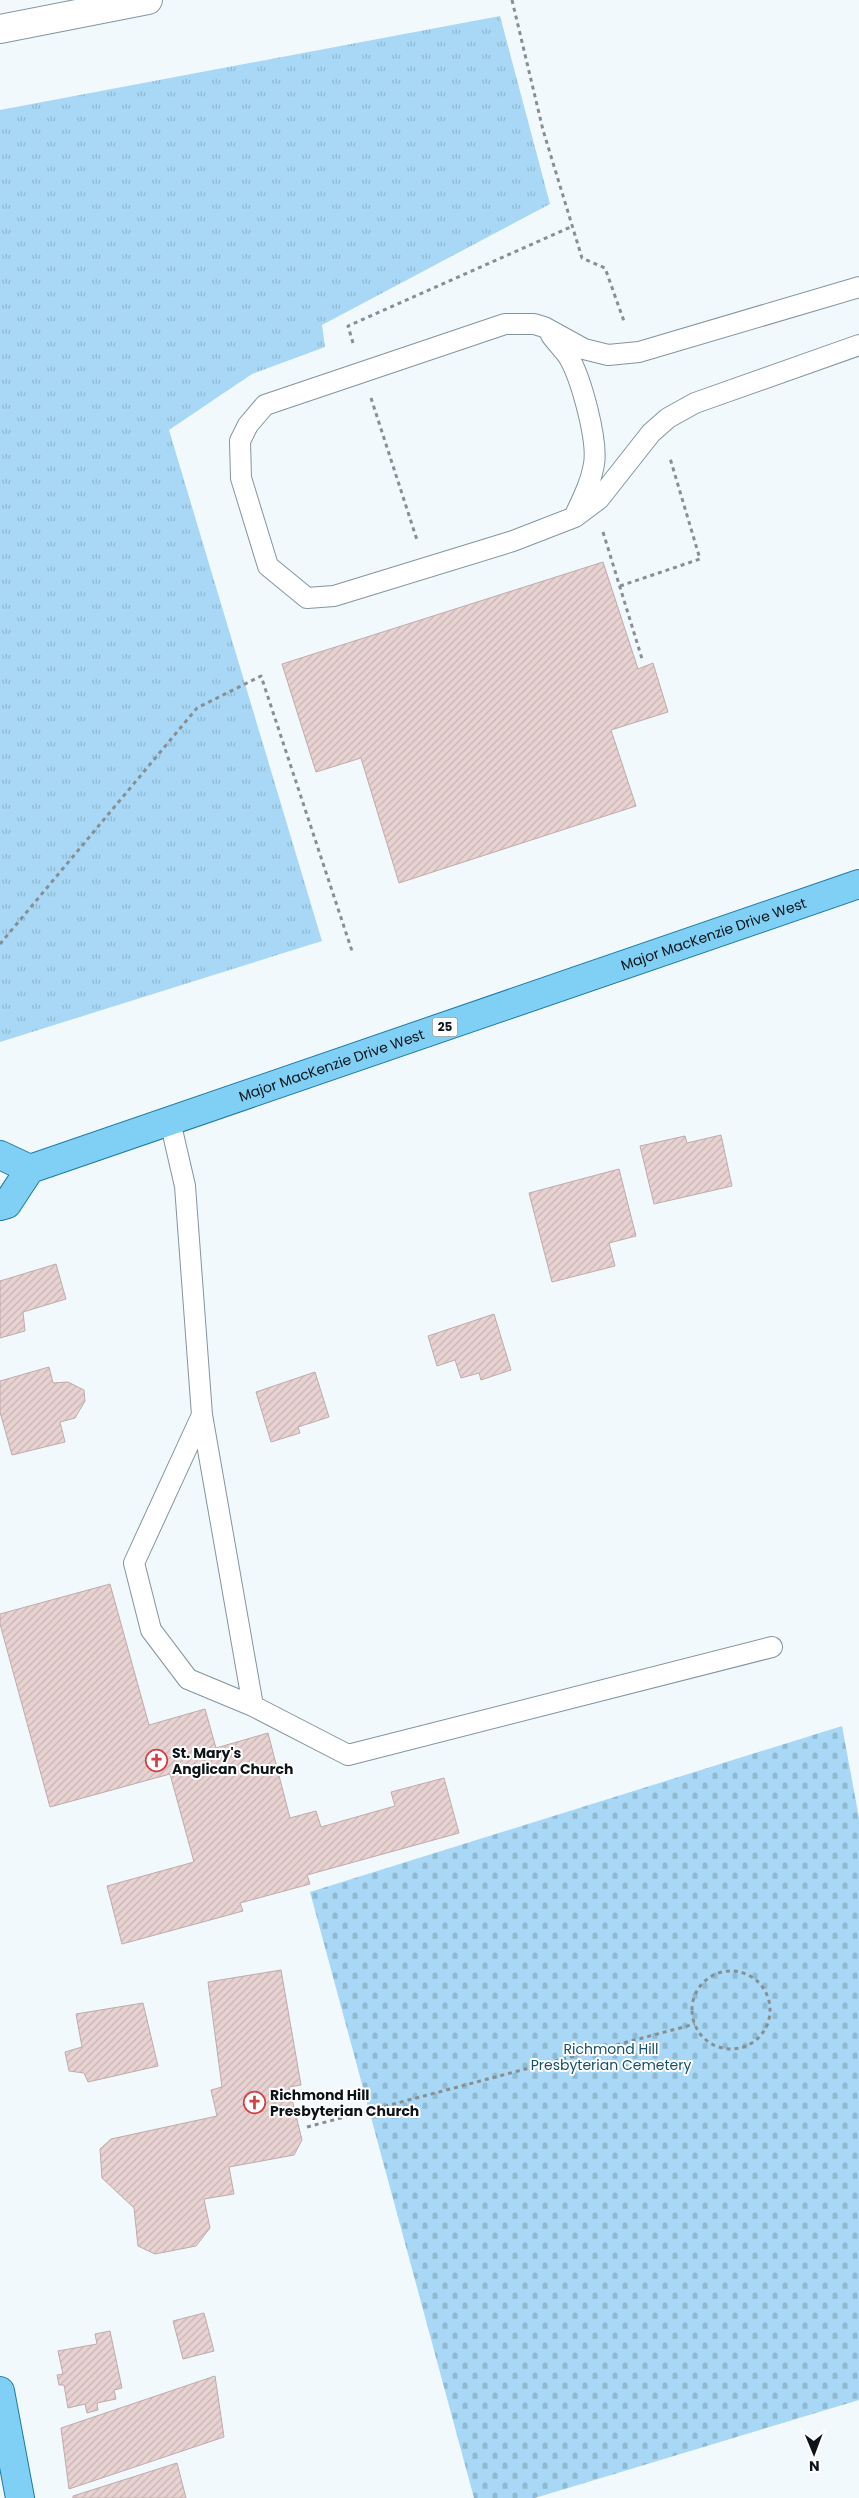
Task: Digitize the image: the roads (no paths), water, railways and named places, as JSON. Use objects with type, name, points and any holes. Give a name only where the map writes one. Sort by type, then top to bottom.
[{"type":"main road","name":"Major MacKenzie Drive West","points":[[30,1169],[859,884]]},
{"type":"main road","points":[[0,1155],[30,1169],[7,1204],[0,1206]]},
{"type":"main road","points":[[0,2390],[20,2498]]},
{"type":"street","points":[[0,29],[148,0]]},
{"type":"lane","points":[[859,287],[639,352],[608,355],[584,350],[544,327],[534,324],[505,324],[265,405],[248,425],[240,441],[239,460],[241,478],[268,566],[307,598],[334,596],[513,541],[575,517],[599,499],[651,433],[668,418],[695,403],[859,345]]},
{"type":"lane","points":[[544,327],[568,356],[580,382],[594,446],[591,478],[575,517]]},
{"type":"lane","points":[[170,1121],[185,1186],[202,1415],[253,1706]]},
{"type":"lane","points":[[202,1415],[134,1563],[151,1630],[188,1678],[253,1706],[348,1756],[772,1647]]},
{"type":"place","name":"St. Mary's Anglican Church","points":[[156,1761]]},
{"type":"place","name":"Richmond Hill Presbyterian Church","points":[[254,2103]]},
{"type":"park label","name":"Richmond Hill Presbyterian Cemetery","points":[[611,2058]]}]
